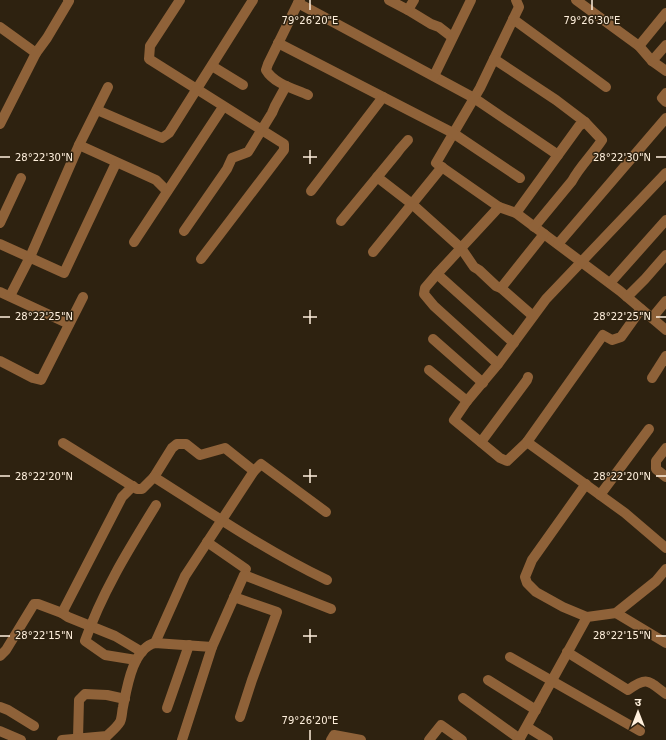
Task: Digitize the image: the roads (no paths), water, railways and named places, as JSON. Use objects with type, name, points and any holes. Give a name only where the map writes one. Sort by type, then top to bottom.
[{"type":"street","points":[[0,124],[36,53],[47,38],[69,1],[68,0]]},
{"type":"street","points":[[180,0],[150,46],[149,59],[284,144],[284,150],[201,259]]},
{"type":"street","points":[[97,110],[162,138],[168,133],[253,0]]},
{"type":"street","points":[[389,0],[439,27],[452,37]]},
{"type":"street","points":[[408,10],[414,0]]},
{"type":"street","points":[[434,76],[471,0]]},
{"type":"street","points":[[516,0],[519,6],[494,59],[474,98],[436,163],[499,207],[516,213],[610,283],[666,330]]},
{"type":"street","points":[[576,0],[639,46],[652,61],[666,71]]},
{"type":"street","points":[[308,95],[292,87],[286,86],[270,75],[266,70],[299,2],[474,98],[558,154]]},
{"type":"street","points":[[639,46],[666,13]]},
{"type":"street","points":[[513,19],[606,87]]},
{"type":"street","points":[[0,27],[36,53]]},
{"type":"street","points":[[278,43],[453,133],[520,178]]},
{"type":"street","points":[[652,61],[666,45]]},
{"type":"street","points":[[494,59],[556,100],[585,122],[602,140],[572,181],[534,227]]},
{"type":"street","points":[[212,66],[243,85]]},
{"type":"street","points":[[184,231],[227,169],[232,158],[248,152],[272,113],[286,86]]},
{"type":"street","points":[[10,296],[30,257],[79,145],[108,87]]},
{"type":"street","points":[[666,93],[662,98],[666,102]]},
{"type":"street","points":[[311,191],[383,97]]},
{"type":"street","points":[[134,242],[223,107]]},
{"type":"street","points":[[558,244],[666,118]]},
{"type":"street","points":[[516,213],[579,126],[585,122]]},
{"type":"street","points":[[341,221],[408,140]]},
{"type":"street","points":[[79,145],[156,180],[167,191]]},
{"type":"street","points":[[0,244],[64,273],[116,163]]},
{"type":"street","points":[[373,252],[442,167]]},
{"type":"street","points":[[642,309],[621,337],[612,340],[603,335],[527,442],[511,458],[505,461],[454,420],[466,401],[483,383],[546,300],[666,173]]},
{"type":"street","points":[[377,177],[412,204],[461,248],[474,267],[496,286],[502,288],[533,316]]},
{"type":"street","points":[[0,223],[21,178]]},
{"type":"street","points":[[498,364],[434,306],[424,294],[425,288],[437,274],[499,207]]},
{"type":"street","points":[[610,283],[666,220]]},
{"type":"street","points":[[502,288],[544,234]]},
{"type":"street","points":[[627,297],[666,255]]},
{"type":"street","points":[[437,274],[514,343]]},
{"type":"street","points":[[0,292],[69,324]]},
{"type":"street","points":[[0,362],[33,378],[41,380],[83,297]]},
{"type":"street","points":[[652,318],[666,301]]},
{"type":"street","points":[[433,339],[447,353],[483,383]]},
{"type":"street","points":[[652,378],[666,356]]},
{"type":"street","points":[[429,370],[466,401]]},
{"type":"street","points":[[481,442],[528,377]]},
{"type":"street","points":[[600,495],[649,429]]},
{"type":"street","points":[[527,442],[625,512],[666,548]]},
{"type":"street","points":[[63,443],[137,489],[142,489],[154,477],[172,448],[177,444],[186,444],[200,455],[225,448],[254,471]]},
{"type":"street","points":[[666,448],[656,461],[656,469],[666,477]]},
{"type":"street","points":[[155,642],[185,576],[254,471],[261,464],[326,512]]},
{"type":"street","points":[[154,477],[293,564],[327,580]]},
{"type":"street","points":[[586,484],[532,560],[525,577],[527,584],[536,592],[563,607],[587,617],[616,613],[656,581],[666,569]]},
{"type":"street","points":[[62,613],[122,497],[133,486]]},
{"type":"street","points":[[139,656],[105,655],[85,641],[115,573],[156,505]]},
{"type":"street","points":[[207,542],[246,570]]},
{"type":"street","points":[[182,740],[212,647],[244,576],[331,609]]},
{"type":"street","points":[[234,597],[277,612],[240,717]]},
{"type":"street","points":[[0,656],[6,650],[34,604],[38,604],[62,613],[68,617],[91,625],[115,636],[139,656]]},
{"type":"street","points":[[616,613],[666,643]]},
{"type":"street","points":[[463,698],[520,739],[587,617]]},
{"type":"street","points":[[62,740],[78,738],[109,738],[120,722],[125,699],[139,656],[148,644],[155,642],[212,647]]},
{"type":"street","points":[[167,708],[189,645]]},
{"type":"street","points":[[567,652],[628,690],[640,682],[649,682],[666,694]]},
{"type":"street","points":[[510,657],[640,730]]},
{"type":"street","points":[[488,680],[536,710]]},
{"type":"street","points":[[78,738],[79,700],[85,694],[108,695],[125,699]]},
{"type":"street","points":[[0,707],[8,710],[34,726]]},
{"type":"street","points":[[429,740],[441,724],[462,740]]},
{"type":"street","points":[[527,727],[548,740]]},
{"type":"street","points":[[0,731],[21,740]]},
{"type":"street","points":[[331,740],[334,735],[361,740]]}]
